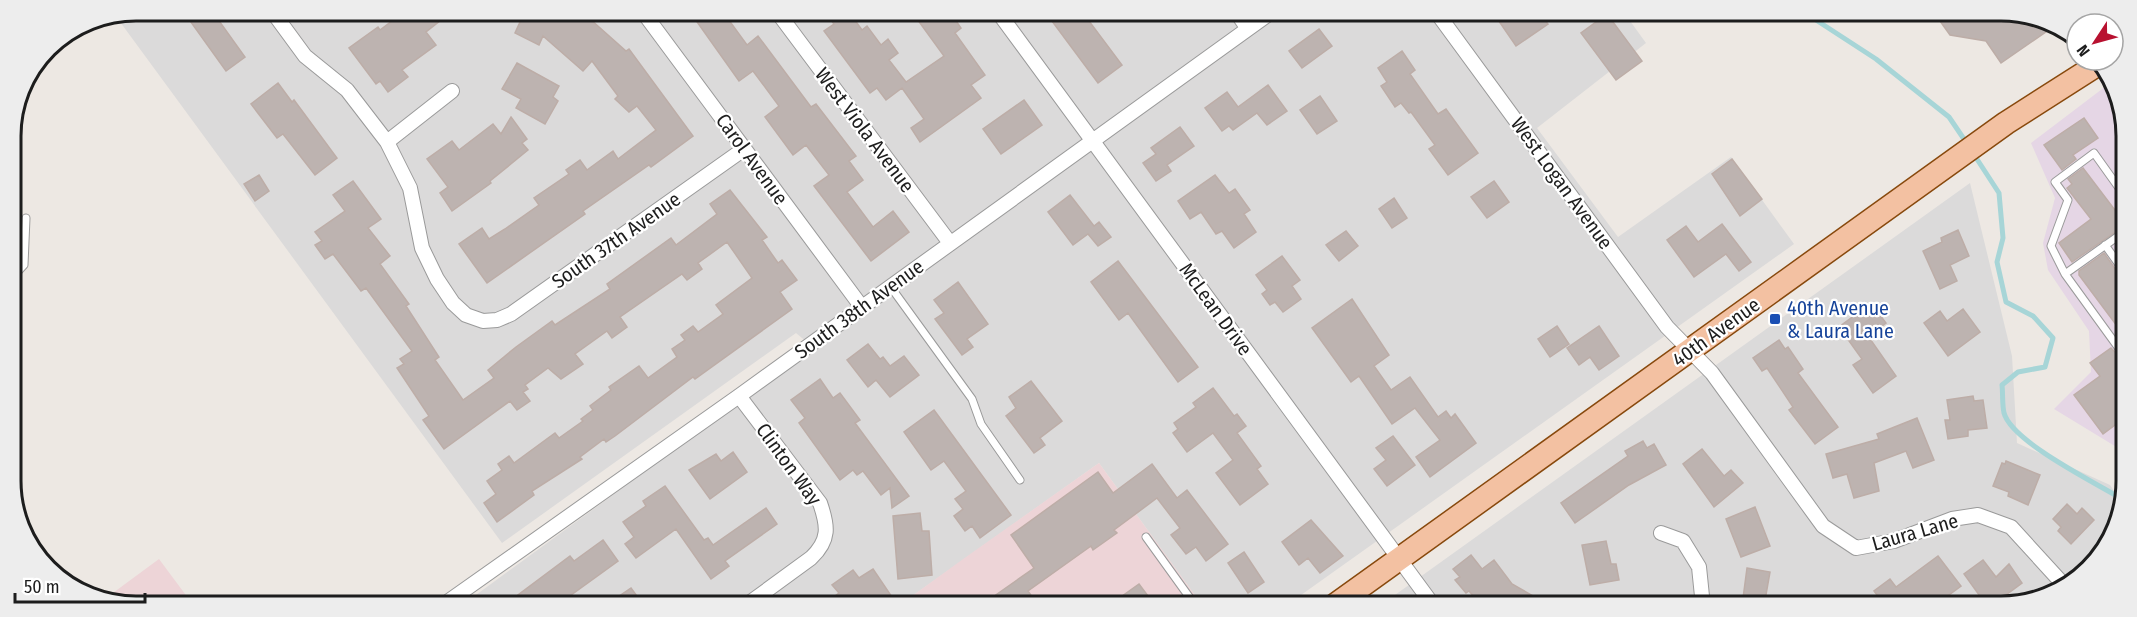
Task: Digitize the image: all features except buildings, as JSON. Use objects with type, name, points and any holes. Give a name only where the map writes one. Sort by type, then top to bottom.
[{"type":"main road","name":"40th Avenue","points":[[1348,596],[2006,123],[2097,73]]},
{"type":"street","points":[[279,21],[305,56],[347,90],[387,142],[452,91]]},
{"type":"street","name":"Carol Avenue","points":[[650,21],[861,306]]},
{"type":"street","name":"West Viola Avenue","points":[[784,21],[950,243]]},
{"type":"street","name":"McLean Drive","points":[[1005,21],[1426,596]]},
{"type":"street","points":[[1242,21],[1248,29]]},
{"type":"street","name":"South 38th Avenue","points":[[456,596],[739,396],[1259,21]]},
{"type":"street","name":"West Logan Avenue","points":[[1443,21],[1660,317],[1689,352]]},
{"type":"street","name":"South 37th Avenue","points":[[387,142],[410,188],[422,248],[436,279],[453,303],[466,315],[483,321],[497,320],[512,314],[744,149]]},
{"type":"street","name":"Laura Lane","points":[[1689,352],[1712,373],[1823,526],[1856,548],[1894,541],[1952,519],[1978,515],[2011,527],[2059,580]]},
{"type":"street","name":"Clinton Way","points":[[739,396],[820,503],[827,522],[828,536],[820,550],[759,596]]},
{"type":"street","points":[[1661,533],[1683,541],[1699,567],[1702,596]]},
{"type":"lane","points":[[2116,184],[2094,153],[2055,182],[2068,200],[2051,246],[2066,274],[2116,344]]},
{"type":"lane","points":[[21,268],[24,265],[26,218]]},
{"type":"lane","points":[[2066,274],[2116,238]]},
{"type":"lane","points":[[2106,245],[2116,260]]},
{"type":"lane","points":[[889,286],[972,399],[981,424],[1020,480]]},
{"type":"lane","points":[[1146,537],[1189,596]]},
{"type":"shaded area","points":[[1630,21],[1646,43],[1537,128],[1618,237],[1731,157],[1794,244],[1300,596],[1195,596],[1099,463],[912,596],[475,596],[814,348],[796,333],[502,543],[120,22]]},
{"type":"shaded area","points":[[2105,87],[2110,99],[2116,128],[2116,447],[2054,409],[2091,372],[2089,331],[2048,270],[2043,243],[2055,198],[2031,143]]},
{"type":"shaded area","points":[[1970,183],[2012,356],[2017,443],[2110,485],[2115,493],[2107,525],[2097,545],[2087,557],[2058,581],[2023,594],[2009,596],[1394,596]]},
{"type":"shaded area","points":[[1099,463],[1195,596],[912,596]]},
{"type":"shaded area","points":[[159,559],[187,596],[136,596],[112,593]]},
{"type":"waterway","points":[[1818,21],[1876,59],[1949,117],[1968,145]]},
{"type":"waterway","points":[[1973,153],[1999,193],[2003,238],[1997,262],[2006,302],[2033,316],[2053,338],[2045,367],[2018,372],[2002,385],[2004,413],[2010,424],[2038,449],[2115,495]]},
{"type":"place","name":"40th Avenue & Laura Lane","points":[[1775,319]]}]
